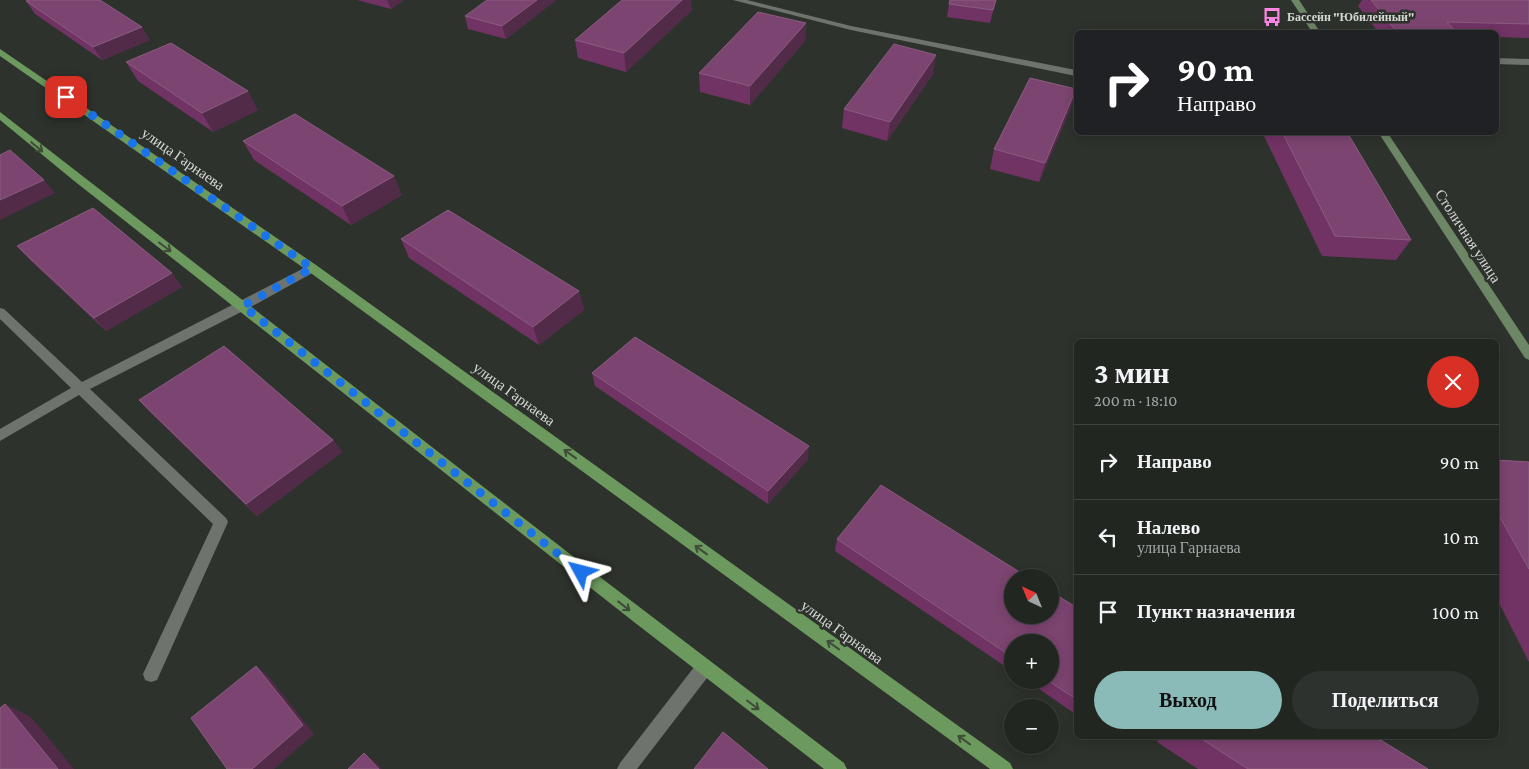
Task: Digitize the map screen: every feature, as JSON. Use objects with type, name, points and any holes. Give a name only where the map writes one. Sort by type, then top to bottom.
[{"type":"main road","name":"улица Гарнаева","points":[[0,52],[312,268],[1004,769]]},
{"type":"main road","points":[[0,115],[61,167],[243,306],[704,668],[838,769]]},
{"type":"street","points":[[738,0],[851,28],[1074,73]]},
{"type":"street","points":[[1295,0],[1315,30]]},
{"type":"street","points":[[1499,61],[1529,62]]},
{"type":"street","name":"Столичная улица","points":[[1384,135],[1529,355]]},
{"type":"street","points":[[0,436],[81,388],[243,306],[312,268]]},
{"type":"street","points":[[0,312],[221,522],[151,674]]},
{"type":"street","points":[[626,769],[704,668]]},
{"type":"building","points":[[100,0],[142,27],[93,47],[26,1]]},
{"type":"building","points":[[487,0],[537,0],[502,26],[465,16]]},
{"type":"building","points":[[622,0],[682,0],[624,53],[575,40]]},
{"type":"building","points":[[950,0],[996,0],[993,10],[949,4]]},
{"type":"building","points":[[1371,0],[1529,1],[1529,24],[1447,22],[1454,30],[1395,30]]},
{"type":"building","points":[[758,12],[806,23],[750,86],[699,73]]},
{"type":"building","points":[[171,43],[248,91],[202,113],[126,62]]},
{"type":"building","points":[[894,44],[936,55],[890,122],[844,109]]},
{"type":"building","points":[[1030,78],[1074,89],[1074,94],[1045,163],[994,149]]},
{"type":"building","points":[[295,114],[394,176],[342,206],[243,141]]},
{"type":"building","points":[[1284,135],[1349,135],[1411,240],[1335,236]]},
{"type":"building","points":[[10,150],[44,180],[0,200],[0,155]]},
{"type":"building","points":[[93,208],[172,273],[94,318],[17,246]]},
{"type":"building","points":[[448,210],[579,291],[533,327],[401,239]]},
{"type":"building","points":[[635,337],[809,446],[768,491],[592,373]]},
{"type":"building","points":[[224,346],[333,440],[246,504],[139,400]]},
{"type":"building","points":[[1499,460],[1529,462],[1529,569],[1499,515]]},
{"type":"building","points":[[881,485],[1015,569],[1004,569],[1004,624],[1059,624],[1059,597],[1074,606],[1074,698],[1059,688],[1059,634],[1004,634],[1004,652],[837,539]]},
{"type":"building","points":[[256,666],[303,725],[252,769],[227,769],[191,718]]},
{"type":"building","points":[[5,704],[58,769],[0,769],[0,708]]},
{"type":"building","points":[[723,732],[768,769],[694,769]]},
{"type":"building","points":[[1202,739],[1379,739],[1428,769],[1248,769]]},
{"type":"building","points":[[364,753],[379,769],[348,769]]},
{"type":"place","name":"Бассейн \"Юбилейный\"","points":[[1272,17]]},
{"type":"route","points":[[66,97],[312,268],[243,306],[581,572]]}]
